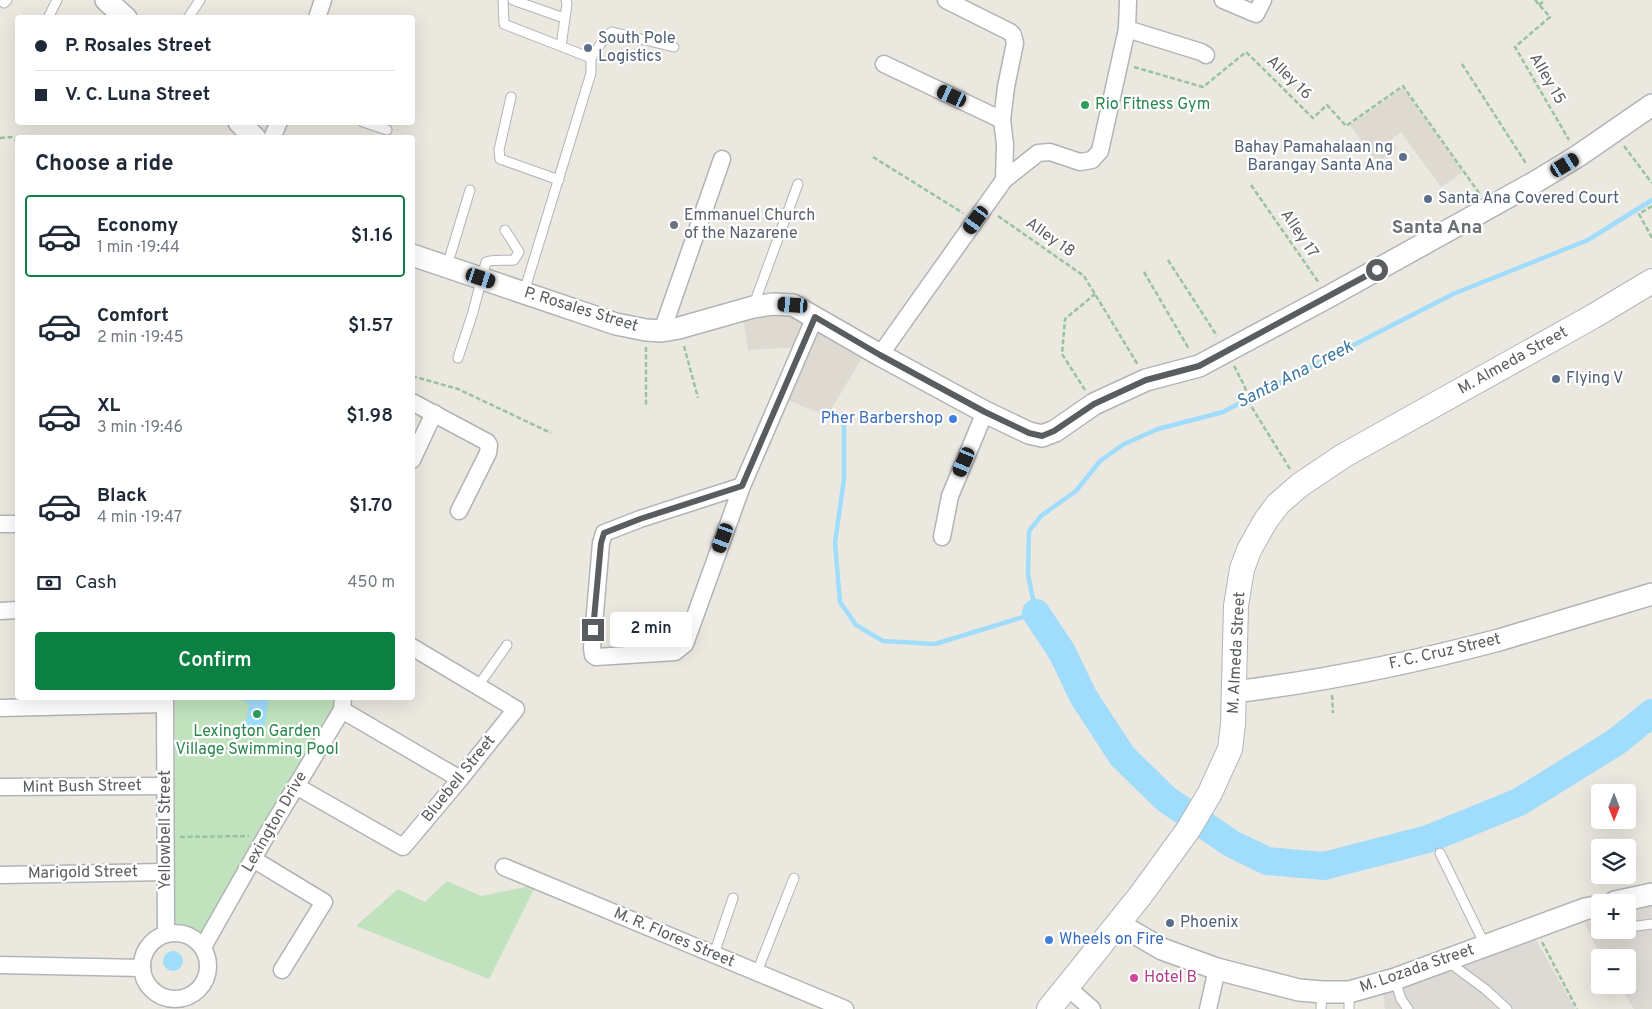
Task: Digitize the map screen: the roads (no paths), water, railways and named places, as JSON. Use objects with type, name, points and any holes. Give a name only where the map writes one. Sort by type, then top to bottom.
[{"type":"main road","name":"M. Almeda Street","points":[[1049,1009],[1120,924],[1188,830],[1210,793],[1230,749],[1234,724],[1236,606],[1242,569],[1249,550],[1266,520],[1278,504],[1300,485],[1343,456],[1652,282]]},
{"type":"street","points":[[106,0],[123,15]]},
{"type":"street","points":[[318,15],[323,0]]},
{"type":"street","points":[[946,0],[1010,32],[1013,36],[1015,43],[1006,87],[1002,120],[1005,144],[1004,180]]},
{"type":"street","points":[[880,355],[1004,180],[1038,153],[1050,152],[1080,162],[1092,160],[1100,151],[1127,29],[1128,0]]},
{"type":"street","points":[[1223,0],[1256,14],[1263,0]]},
{"type":"street","points":[[1127,29],[1202,52],[1206,55]]},
{"type":"street","points":[[884,64],[1002,120]]},
{"type":"street","name":"P. Rosales Street","points":[[415,255],[616,324],[662,330],[753,307],[773,304],[793,305],[985,412],[1029,433],[1042,436],[1054,431],[1094,404],[1146,380],[1199,366],[1328,297],[1537,181],[1578,156],[1652,105]]},
{"type":"street","points":[[242,125],[251,135]]},
{"type":"street","points":[[662,330],[722,159]]},
{"type":"street","points":[[742,486],[640,519],[604,533],[599,562],[593,655],[596,657],[675,652],[686,644],[742,486],[815,317]]},
{"type":"street","points":[[415,404],[487,442],[489,445],[488,453],[459,510]]},
{"type":"street","points":[[942,537],[950,496],[985,412]]},
{"type":"street","points":[[415,454],[434,413]]},
{"type":"street","points":[[0,524],[15,524]]},
{"type":"street","name":"F. C. Cruz Street","points":[[1234,692],[1314,681],[1498,640],[1652,594]]},
{"type":"street","points":[[0,611],[15,610]]},
{"type":"street","name":"Bluebell Street","points":[[296,786],[403,847],[516,709],[415,649]]},
{"type":"street","points":[[0,708],[165,701]]},
{"type":"street","name":"Yellowbell Street","points":[[165,701],[166,934]]},
{"type":"street","points":[[343,704],[460,779]]},
{"type":"street","name":"Lexington Drive","points":[[203,947],[343,704]]},
{"type":"street","name":"Mint Bush Street","points":[[0,787],[165,786]]},
{"type":"street","points":[[253,859],[324,902],[282,970]]},
{"type":"street","name":"M. R. Flores Street","points":[[504,867],[845,1009]]},
{"type":"street","name":"Marigold Street","points":[[0,875],[166,872]]},
{"type":"street","points":[[1636,898],[1652,894]]},
{"type":"street","name":"M. Lozada Street","points":[[1120,924],[1162,949],[1217,969],[1299,990],[1322,1001],[1349,1000],[1395,979],[1591,908]]},
{"type":"street","points":[[177,932],[187,934],[196,939],[203,947],[209,966],[202,986],[185,1003],[169,998],[161,1002],[148,984],[142,968],[143,956],[148,946],[156,938],[177,932]]},
{"type":"street","points":[[0,965],[142,968]]},
{"type":"street","points":[[1208,1009],[1217,969]]},
{"type":"street","points":[[1067,987],[1092,1009]]},
{"type":"lane","points":[[50,15],[57,0]]},
{"type":"lane","points":[[190,15],[200,0]]},
{"type":"lane","points":[[503,0],[504,24],[591,58]]},
{"type":"lane","points":[[513,0],[564,18]]},
{"type":"lane","points":[[561,46],[566,0]]},
{"type":"lane","points":[[524,292],[591,73],[591,58],[606,36],[612,32],[674,47]]},
{"type":"lane","points":[[512,96],[499,150],[500,159],[559,180]]},
{"type":"lane","points":[[372,125],[387,130]]},
{"type":"lane","points":[[753,307],[798,184]]},
{"type":"lane","points":[[447,266],[470,190]]},
{"type":"lane","points":[[458,358],[473,312],[486,262],[491,260],[499,262],[514,260],[519,252],[505,230]]},
{"type":"lane","points":[[478,686],[507,645]]},
{"type":"lane","points":[[1440,853],[1486,946]]},
{"type":"lane","points":[[757,972],[794,878]]},
{"type":"lane","points":[[714,954],[733,898]]},
{"type":"lane","points":[[1636,926],[1652,924]]},
{"type":"lane","points":[[1447,961],[1485,989],[1507,1009]]},
{"type":"lane","points":[[1395,979],[1401,999],[1408,1009]]},
{"type":"water","name":"Lexington Garden Village Swimming Pool","points":[[243,700],[269,700],[266,720],[261,732],[252,732],[245,727],[249,705]]},
{"type":"water","points":[[173,951],[180,954],[183,961],[180,968],[173,971],[166,968],[163,961],[166,954]]},
{"type":"waterway","name":"Santa Ana Creek","points":[[844,415],[844,479],[835,543],[840,602],[856,625],[883,641],[935,644],[1036,613],[1028,575],[1029,531],[1041,516],[1076,491],[1100,461],[1124,444],[1158,429],[1223,412],[1453,294],[1588,240],[1652,200]]},
{"type":"waterway","points":[[1036,613],[1062,652],[1083,696],[1122,756],[1166,799],[1232,844],[1267,861],[1324,866],[1428,839],[1519,802],[1616,742],[1652,713]]},
{"type":"place","name":"South Pole Logistics","points":[[588,48]]},
{"type":"place","name":"Rio Fitness Gym","points":[[1085,105]]},
{"type":"place","name":"Bahay Pamahalaan ng Barangay Santa Ana","points":[[1403,157]]},
{"type":"place","name":"Santa Ana Covered Court","points":[[1428,199]]},
{"type":"place","name":"Emmanuel Church of the Nazarene","points":[[674,225]]},
{"type":"place","name":"Flying V","points":[[1556,379]]},
{"type":"place","name":"Pher Barbershop","points":[[953,419]]},
{"type":"place","name":"Lexington Garden Village Swimming Pool","points":[[257,714]]},
{"type":"place","name":"Phoenix","points":[[1170,923]]},
{"type":"place","name":"Wheels on Fire","points":[[1049,940]]},
{"type":"place","name":"Hotel B","points":[[1134,978]]},
{"type":"district","name":"Santa Ana","points":[[1437,228]]}]
